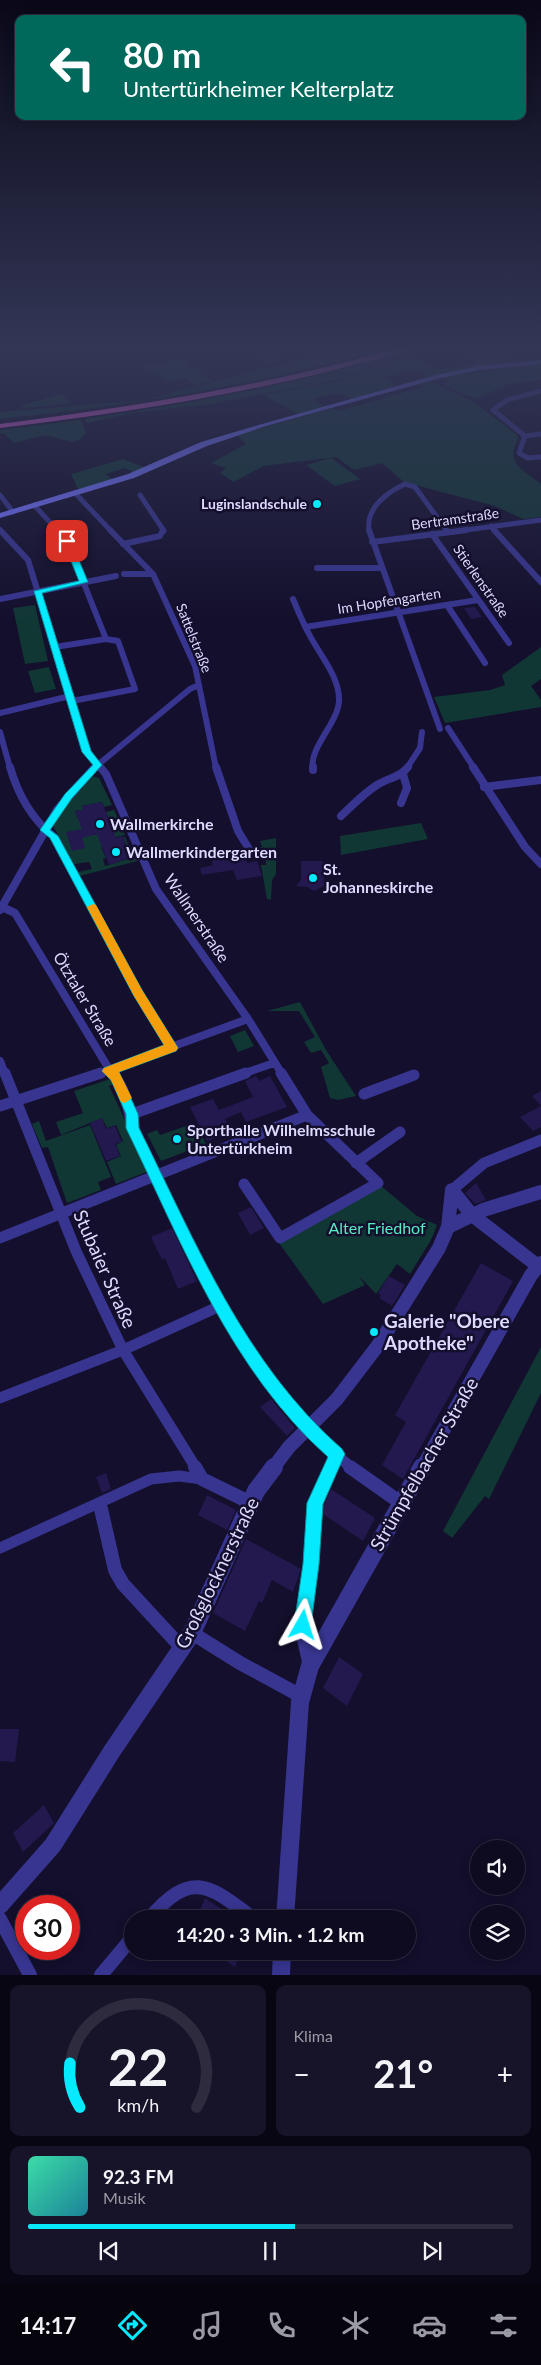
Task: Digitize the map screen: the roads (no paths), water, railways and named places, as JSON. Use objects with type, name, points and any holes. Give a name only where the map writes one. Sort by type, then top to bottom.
[{"type":"main road","points":[[0,516],[144,471],[204,444],[222,438]]},
{"type":"street","points":[[524,438],[519,453],[528,458],[541,457]]},
{"type":"street","points":[[440,729],[380,568],[368,523],[379,500],[399,486],[412,485],[448,532]]},
{"type":"street","name":"Sattelstraße","points":[[75,493],[153,574],[195,666],[218,778],[238,831],[248,849]]},
{"type":"street","points":[[0,495],[13,512]]},
{"type":"street","points":[[123,544],[160,536],[164,531],[140,495]]},
{"type":"street","points":[[34,506],[67,541],[106,639]]},
{"type":"street","name":"Bertramstraße","points":[[372,542],[541,520]]},
{"type":"street","points":[[528,522],[541,528]]},
{"type":"street","points":[[491,526],[541,582]]},
{"type":"street","name":"Wallmerstraße","points":[[0,530],[28,560],[87,752],[106,774],[156,889],[248,1019],[307,1115],[378,1183],[280,1238],[244,1184]]},
{"type":"street","name":"Stierlenstraße","points":[[432,534],[509,643]]},
{"type":"street","points":[[317,568],[380,568]]},
{"type":"street","points":[[124,574],[153,574]]},
{"type":"street","points":[[0,599],[116,576]]},
{"type":"street","points":[[293,599],[304,627],[336,686],[339,699],[337,716],[312,760],[313,770]]},
{"type":"street","name":"Im Hopfengarten","points":[[304,627],[478,600]]},
{"type":"street","points":[[447,605],[485,663]]},
{"type":"street","points":[[0,713],[71,698],[134,689],[118,641],[106,639],[55,647]]},
{"type":"street","points":[[1,908],[45,830],[68,796],[98,765],[190,689],[199,685]]},
{"type":"street","points":[[448,728],[484,787],[525,847],[541,864]]},
{"type":"street","points":[[0,732],[18,789],[33,817],[53,836],[138,993],[172,1048]]},
{"type":"street","points":[[341,816],[376,785],[391,776],[402,774],[422,743],[424,737],[422,732]]},
{"type":"street","points":[[401,802],[407,788],[402,774]]},
{"type":"street","points":[[484,787],[541,780]]},
{"type":"street","name":"Ötztaler Straße","points":[[1,908],[15,913],[108,1071],[116,1076],[132,1114],[133,1128],[156,1176],[220,1306],[260,1371],[307,1428],[337,1454],[401,1503]]},
{"type":"street","points":[[0,1106],[108,1071],[248,1019]]},
{"type":"street","name":"Stubaier Straße","points":[[0,1061],[60,1213],[123,1350],[202,1479]]},
{"type":"street","points":[[132,1114],[274,1063]]},
{"type":"street","points":[[364,1094],[414,1075]]},
{"type":"street","points":[[0,1238],[307,1115]]},
{"type":"street","points":[[356,1163],[400,1132]]},
{"type":"street","points":[[540,1265],[472,1215],[452,1190],[484,1163],[541,1140]]},
{"type":"street","name":"Großglocknerstraße","points":[[0,1905],[53,1844],[112,1751],[195,1639],[249,1502],[289,1447],[338,1399],[379,1344],[429,1266],[448,1227],[452,1190]]},
{"type":"street","points":[[448,1227],[472,1215],[541,1192]]},
{"type":"street","name":"Strümpfelbacher Straße","points":[[285,1910],[301,1696],[310,1666],[531,1275],[540,1265]]},
{"type":"street","points":[[0,1398],[123,1350],[220,1306]]},
{"type":"street","name":"Strümpfelbacher Straße","points":[[310,1666],[301,1633],[315,1503],[337,1454]]},
{"type":"street","points":[[0,1548],[151,1479],[179,1476],[202,1479],[249,1502]]},
{"type":"street","points":[[101,1509],[113,1562],[123,1584],[195,1639],[301,1696]]},
{"type":"street","points":[[156,1910],[175,1894],[193,1887],[214,1889],[242,1910]]},
{"type":"street","points":[[0,1919],[11,1936],[30,1975]]},
{"type":"street","points":[[101,1975],[124,1948]]},
{"type":"street","points":[[281,1974],[282,1960]]},
{"type":"place","name":"Luginslandschule","points":[[317,504]]},
{"type":"place","name":"Wallmerkirche","points":[[100,824]]},
{"type":"place","name":"Wallmerkindergarten","points":[[116,852]]},
{"type":"place","name":"St. Johanneskirche","points":[[313,878]]},
{"type":"place","name":"Sporthalle Wilhelmsschule Untertürkheim","points":[[177,1139]]},
{"type":"place","name":"Galerie \"Obere Apotheke\"","points":[[374,1332]]},
{"type":"park label","name":"Alter Friedhof","points":[[377,1228]]}]
